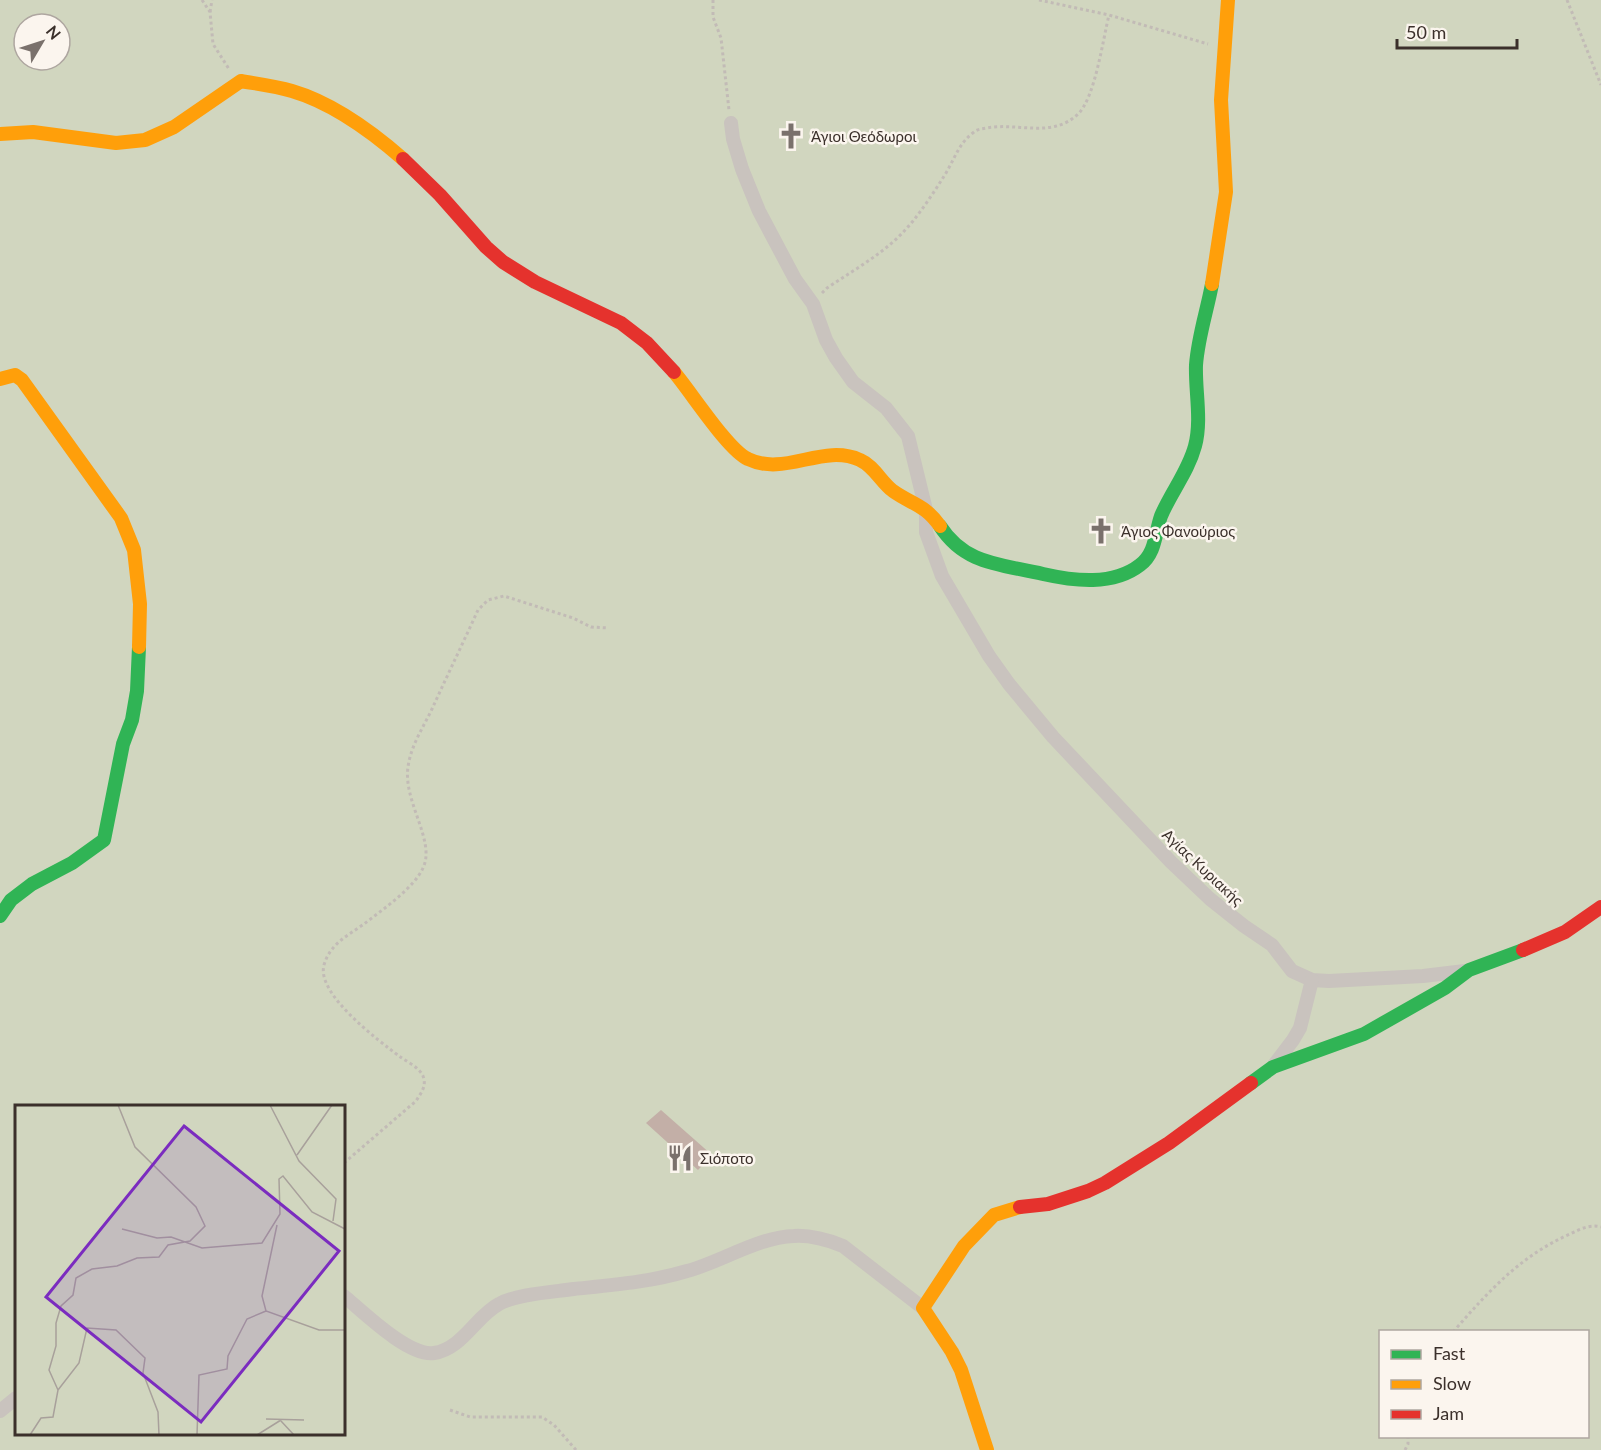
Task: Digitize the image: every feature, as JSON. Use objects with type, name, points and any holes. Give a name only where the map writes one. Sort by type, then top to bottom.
[{"type":"street","points":[[0,134],[28,131],[112,143],[135,143],[164,132],[241,81],[295,91],[331,107],[372,134],[422,176],[500,260],[535,283],[602,313],[636,334],[664,362],[744,458],[759,464],[786,465],[834,454],[852,456],[870,464],[892,489],[926,510],[955,546],[967,554],[984,561],[1037,573],[1091,581],[1128,572],[1140,566],[1147,559],[1153,548],[1161,517],[1189,460],[1197,436],[1197,356],[1219,252],[1226,191],[1226,154],[1221,104],[1228,0]]},
{"type":"street","name":"Αγίας Κυριακής","points":[[731,123],[742,170],[759,212],[795,279],[813,304],[826,340],[853,382],[886,408],[909,436],[926,510],[926,532],[942,576],[989,656],[1009,684],[1084,772],[1171,862],[1210,899],[1272,945],[1292,971],[1312,981]]},
{"type":"street","points":[[0,379],[15,375],[22,380],[121,518],[134,550],[140,604],[136,691],[132,720],[123,744],[104,840],[72,862],[32,884],[11,900],[0,916]]},
{"type":"street","points":[[1273,1067],[1300,1028],[1312,981],[1423,976],[1469,970],[1542,943],[1565,932],[1601,907]]},
{"type":"street","points":[[923,1308],[964,1246],[994,1215],[1014,1208],[1048,1204],[1105,1183],[1169,1143],[1273,1067],[1364,1034],[1445,988],[1469,970]]},
{"type":"street","points":[[345,1297],[401,1341],[419,1352],[435,1353],[457,1342],[499,1304],[538,1293],[637,1281],[686,1272],[718,1261],[755,1244],[794,1236],[828,1240],[843,1246],[923,1308],[961,1370],[987,1450]]},
{"type":"street","points":[[0,1411],[15,1399]]},
{"type":"path","points":[[202,0],[210,12]]},
{"type":"path","points":[[212,0],[210,12],[213,44],[228,68],[241,81]]},
{"type":"path","points":[[713,0],[713,17],[721,39],[731,123]]},
{"type":"path","points":[[1039,0],[1109,15],[1224,49]]},
{"type":"path","points":[[1072,6],[1073,0]]},
{"type":"path","points":[[1567,0],[1601,85]]},
{"type":"path","points":[[813,304],[827,288],[894,242],[931,196],[961,144],[975,130],[1005,125],[1035,129],[1058,126],[1080,112],[1090,92],[1109,15]]},
{"type":"path","points":[[345,1162],[416,1101],[423,1091],[424,1082],[418,1069],[378,1040],[334,998],[322,975],[324,966],[329,953],[344,936],[363,924],[404,891],[423,870],[427,855],[426,846],[408,786],[411,754],[418,734],[478,610],[488,600],[504,596],[573,618],[591,627],[608,628]]},
{"type":"path","points":[[1455,1330],[1483,1298],[1530,1255],[1582,1228],[1601,1227]]},
{"type":"path","points":[[450,1410],[470,1417],[542,1417],[554,1425],[576,1450]]},
{"type":"green space","points":[[0,0],[1601,0],[1601,1450],[0,1450]]},
{"type":"building","points":[[661,1110],[712,1155],[698,1170],[646,1123]]},
{"type":"traffic: fast","points":[[940,526],[950,539],[973,556],[999,565],[1055,576],[1080,580],[1106,579],[1129,572],[1140,565],[1152,549],[1161,516],[1188,465],[1195,446],[1198,426],[1197,355],[1212,284]]},
{"type":"traffic: fast","points":[[0,916],[11,900],[32,884],[72,863],[104,840],[123,744],[132,720],[137,691],[139,647]]},
{"type":"traffic: fast","points":[[1251,1083],[1273,1067],[1364,1034],[1445,988],[1469,970],[1523,950]]},
{"type":"traffic: slow","points":[[1212,284],[1226,192],[1221,100],[1228,0]]},
{"type":"traffic: slow","points":[[0,134],[33,132],[116,143],[145,140],[174,127],[241,81],[286,89],[337,110],[365,128],[403,159]]},
{"type":"traffic: slow","points":[[674,372],[720,433],[748,459],[762,464],[790,463],[832,455],[860,460],[893,491],[923,509],[940,526]]},
{"type":"traffic: slow","points":[[0,379],[15,375],[22,380],[121,518],[134,550],[140,604],[139,647]]},
{"type":"traffic: slow","points":[[987,1450],[961,1370],[923,1308],[964,1246],[994,1215],[1020,1207]]},
{"type":"traffic: jam","points":[[403,159],[503,262],[535,282],[621,323],[647,343],[674,372]]},
{"type":"traffic: jam","points":[[1523,950],[1565,932],[1601,907]]},
{"type":"traffic: jam","points":[[1020,1207],[1048,1204],[1105,1183],[1169,1143],[1251,1083]]},
{"type":"place","name":"Άγιοι Θεόδωροι","points":[[791,136]]},
{"type":"place","name":"Άγιος Φανούριος","points":[[1101,531]]},
{"type":"place","name":"Σιόποτο","points":[[680,1158]]}]
